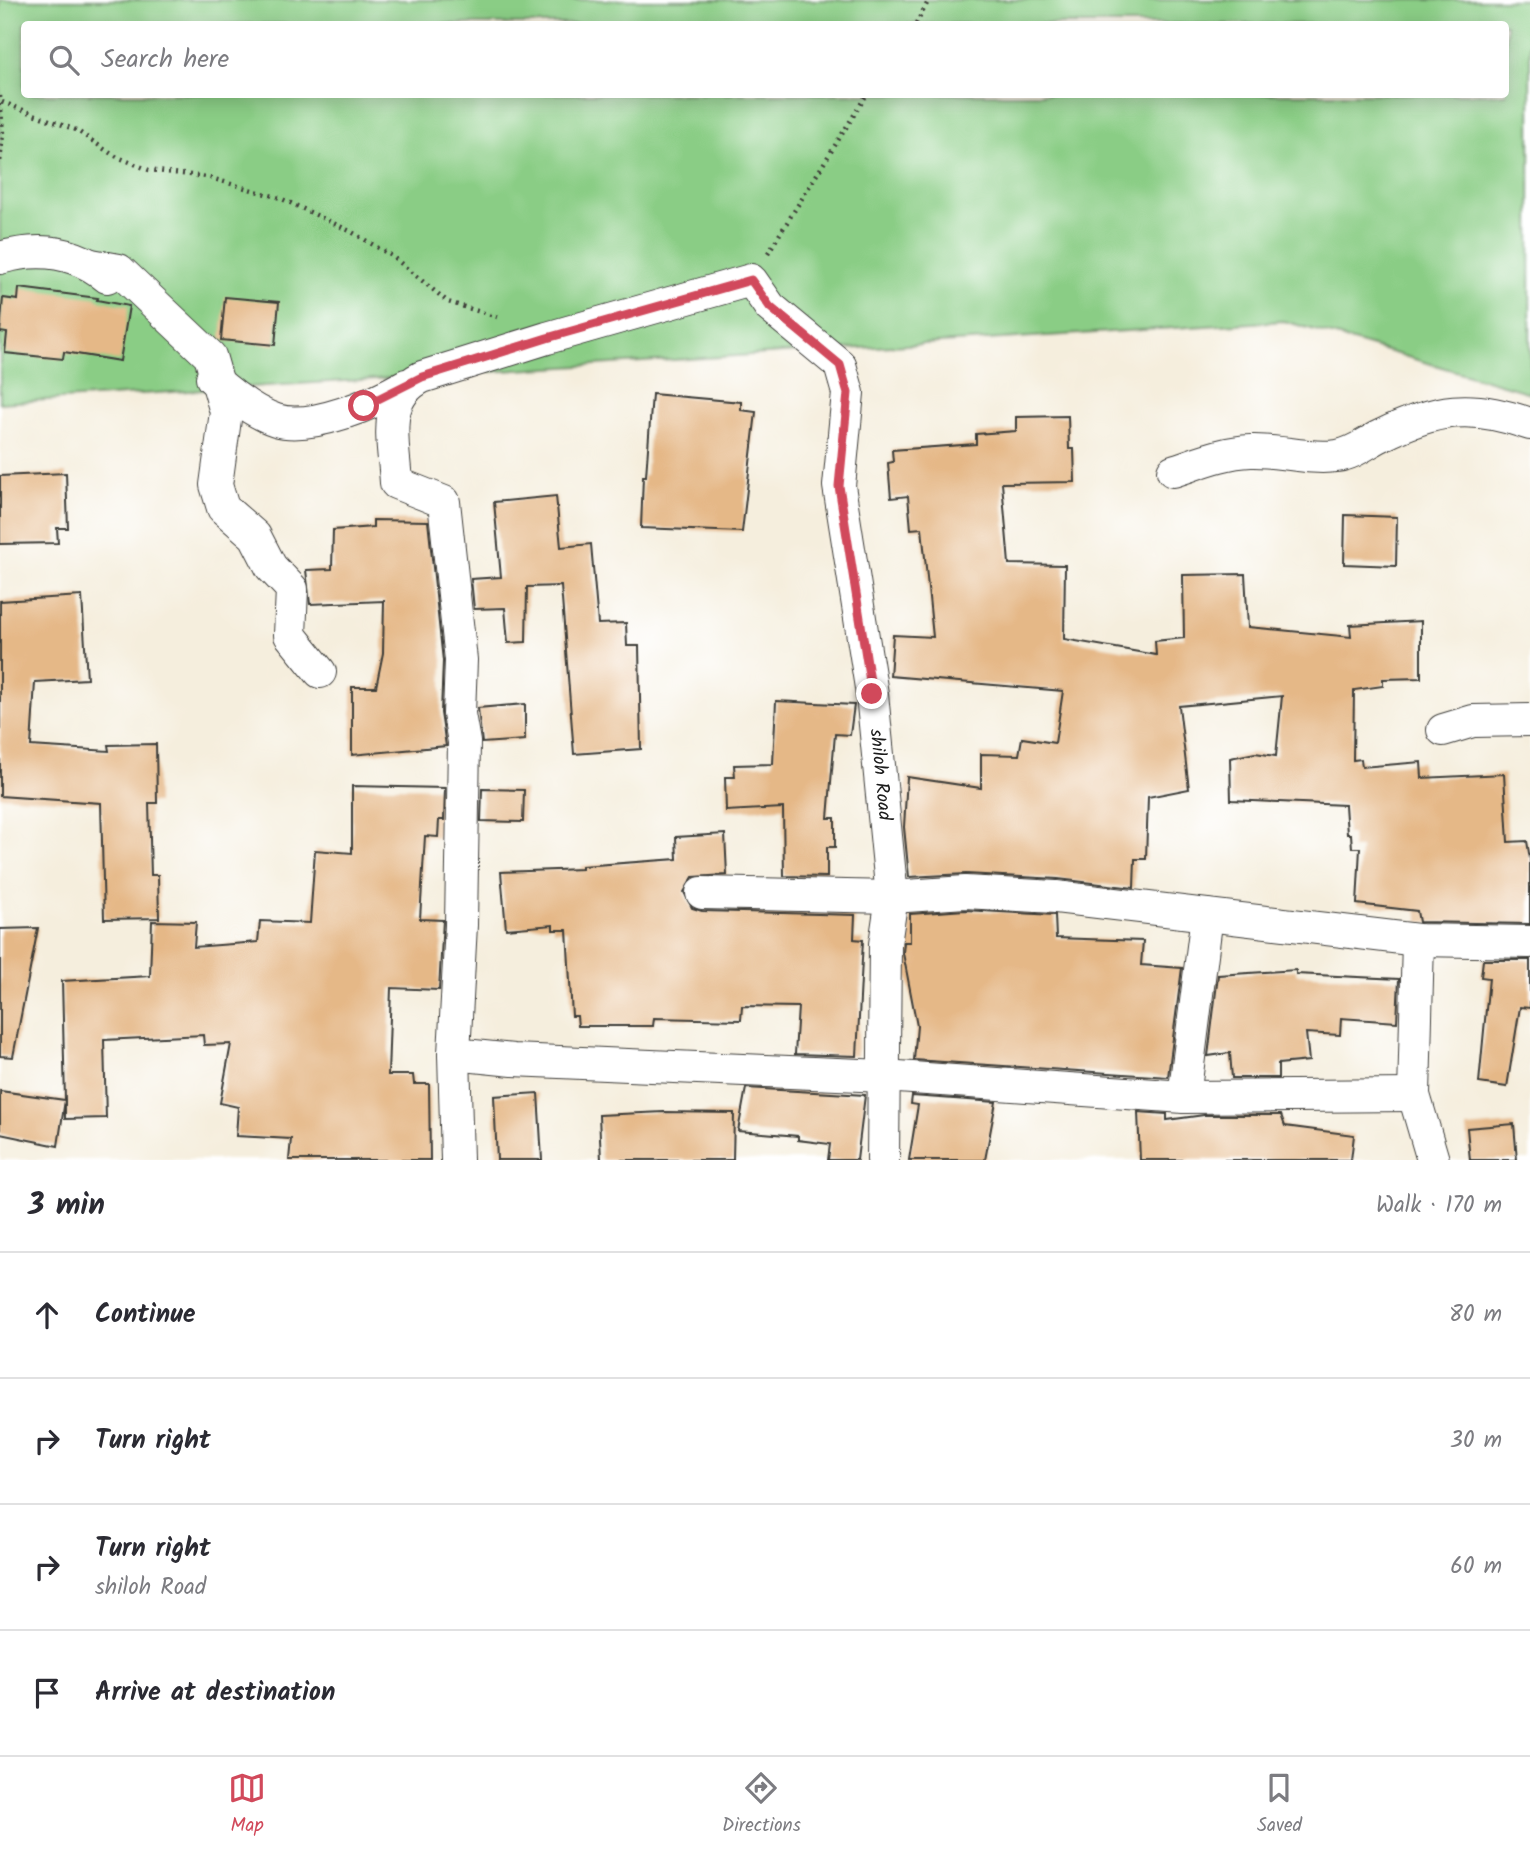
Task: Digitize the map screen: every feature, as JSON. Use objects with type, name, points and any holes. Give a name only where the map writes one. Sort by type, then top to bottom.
[{"type":"street","points":[[0,257],[64,253],[91,265],[119,289],[148,321],[215,380],[273,419],[286,422],[348,411],[422,377],[751,280]]},
{"type":"street","name":"shiloh Road","points":[[751,280],[770,307],[840,365],[848,393],[839,486],[872,694],[892,897],[885,943],[883,1160]]},
{"type":"street","points":[[215,380],[226,412],[216,485],[223,508],[255,536],[271,567],[292,589],[290,635],[320,672]]},
{"type":"street","points":[[405,385],[393,412],[396,483],[444,502],[461,660],[459,714],[464,742],[464,809],[454,1054],[457,1160]]},
{"type":"street","points":[[1173,471],[1236,453],[1339,456],[1408,424],[1457,410],[1478,410],[1530,424]]},
{"type":"street","points":[[1443,730],[1473,721],[1530,720]]},
{"type":"street","points":[[702,892],[892,897],[965,892],[1056,897],[1418,940],[1530,942]]},
{"type":"street","points":[[1184,1097],[1207,915]]},
{"type":"street","points":[[1418,940],[1414,1095],[1433,1160]]},
{"type":"street","points":[[454,1054],[884,1076],[1184,1097],[1414,1095]]},
{"type":"path","points":[[918,21],[929,0]]},
{"type":"path","points":[[0,96],[0,162]]},
{"type":"path","points":[[751,280],[865,98]]},
{"type":"path","points":[[2,102],[76,130],[113,155],[149,170],[207,177],[253,189],[280,198],[350,231],[406,265],[448,302],[502,320],[506,330],[502,352]]},
{"type":"green space","points":[[0,0],[1530,0],[1530,393],[1284,321],[0,403]]},
{"type":"building","points":[[19,288],[98,298],[97,300],[129,306],[120,361],[64,352],[63,359],[5,353],[7,333],[0,332],[3,298],[18,300]]},
{"type":"building","points":[[225,297],[279,302],[275,345],[221,340]]},
{"type":"building","points":[[652,394],[741,402],[741,410],[756,412],[742,532],[641,528],[643,476],[646,476]]},
{"type":"building","points":[[1068,416],[1069,449],[1074,449],[1075,482],[1002,483],[1009,564],[1065,565],[1064,639],[1156,655],[1155,641],[1184,638],[1183,575],[1245,574],[1248,627],[1351,637],[1350,625],[1421,621],[1421,678],[1383,679],[1383,686],[1354,690],[1353,760],[1361,759],[1362,767],[1421,762],[1422,778],[1504,774],[1508,842],[1527,841],[1530,859],[1530,924],[1419,922],[1417,911],[1357,904],[1360,848],[1352,848],[1351,834],[1347,834],[1345,805],[1231,800],[1230,758],[1255,753],[1276,756],[1282,696],[1179,706],[1189,789],[1148,797],[1146,859],[1135,859],[1134,888],[1058,879],[966,874],[909,877],[904,827],[907,777],[981,788],[981,754],[1019,755],[1022,738],[1055,743],[1063,691],[890,676],[893,635],[933,637],[922,528],[911,529],[908,496],[891,498],[888,463],[893,462],[892,450],[976,444],[976,434],[1016,431],[1016,417]]},
{"type":"building","points":[[66,473],[68,528],[57,528],[58,543],[0,544],[0,476]]},
{"type":"building","points":[[556,496],[561,547],[591,544],[598,624],[626,623],[627,646],[639,646],[641,749],[574,754],[561,586],[527,587],[526,642],[508,643],[505,608],[474,609],[471,579],[501,577],[494,502]]},
{"type":"building","points":[[1345,515],[1397,517],[1396,566],[1344,564]]},
{"type":"building","points":[[373,520],[428,521],[443,661],[441,713],[446,746],[352,755],[352,687],[376,687],[383,653],[384,601],[310,604],[306,570],[332,569],[333,530],[373,527]]},
{"type":"building","points":[[82,596],[87,679],[35,682],[31,746],[109,751],[108,745],[156,744],[157,803],[149,803],[151,875],[158,875],[159,918],[104,919],[101,803],[0,796],[0,601]]},
{"type":"building","points":[[776,701],[854,705],[850,735],[835,734],[828,818],[835,818],[835,847],[827,847],[827,877],[784,876],[783,808],[726,811],[725,777],[735,777],[734,765],[773,764]]},
{"type":"building","points":[[525,704],[525,740],[482,743],[478,708]]},
{"type":"building","points":[[352,786],[445,788],[444,820],[439,820],[438,837],[425,836],[420,919],[443,920],[439,990],[391,988],[388,1075],[413,1075],[414,1084],[429,1084],[430,1160],[289,1160],[291,1139],[236,1136],[238,1107],[220,1103],[231,1044],[204,1045],[203,1035],[104,1040],[106,1118],[65,1119],[62,981],[150,976],[152,921],[196,922],[194,947],[258,942],[260,921],[310,923],[315,850],[352,853]]},
{"type":"building","points":[[482,789],[524,790],[523,822],[481,821]]},
{"type":"building","points":[[725,834],[727,875],[693,877],[684,892],[692,908],[702,911],[855,915],[854,939],[863,940],[857,1056],[795,1054],[798,1007],[742,1006],[741,1020],[654,1018],[653,1026],[578,1026],[577,1016],[572,1016],[567,930],[553,930],[553,925],[506,929],[501,872],[582,869],[582,866],[677,859],[676,837]]},
{"type":"building","points":[[965,910],[1055,915],[1056,938],[1143,941],[1141,965],[1182,968],[1168,1077],[914,1060],[917,1026],[903,953],[904,942],[910,942],[910,914]]},
{"type":"building","points":[[38,928],[13,1057],[0,1056],[0,929]]},
{"type":"building","points":[[1483,960],[1530,960],[1530,1008],[1520,1007],[1507,1087],[1479,1083],[1489,978],[1481,977]]},
{"type":"building","points":[[1296,970],[1296,974],[1399,979],[1397,1022],[1341,1018],[1340,1035],[1306,1033],[1309,1061],[1278,1064],[1278,1078],[1232,1078],[1230,1053],[1208,1056],[1218,975]]},
{"type":"building","points":[[746,1088],[865,1095],[857,1160],[828,1160],[830,1144],[798,1140],[798,1136],[738,1131]]},
{"type":"building","points":[[0,1091],[65,1100],[58,1146],[0,1134]]},
{"type":"building","points":[[538,1093],[542,1160],[497,1160],[494,1096]]},
{"type":"building","points":[[912,1096],[996,1102],[985,1160],[909,1160],[918,1105],[911,1104]]},
{"type":"building","points":[[1138,1112],[1167,1114],[1167,1120],[1204,1115],[1281,1115],[1285,1126],[1354,1135],[1351,1160],[1140,1160]]},
{"type":"building","points":[[734,1113],[733,1160],[601,1160],[599,1115]]},
{"type":"building","points":[[1514,1124],[1517,1160],[1470,1160],[1467,1128]]},
{"type":"route","points":[[364,406],[422,377],[751,280],[770,307],[840,365],[848,393],[839,486],[872,694]]}]
